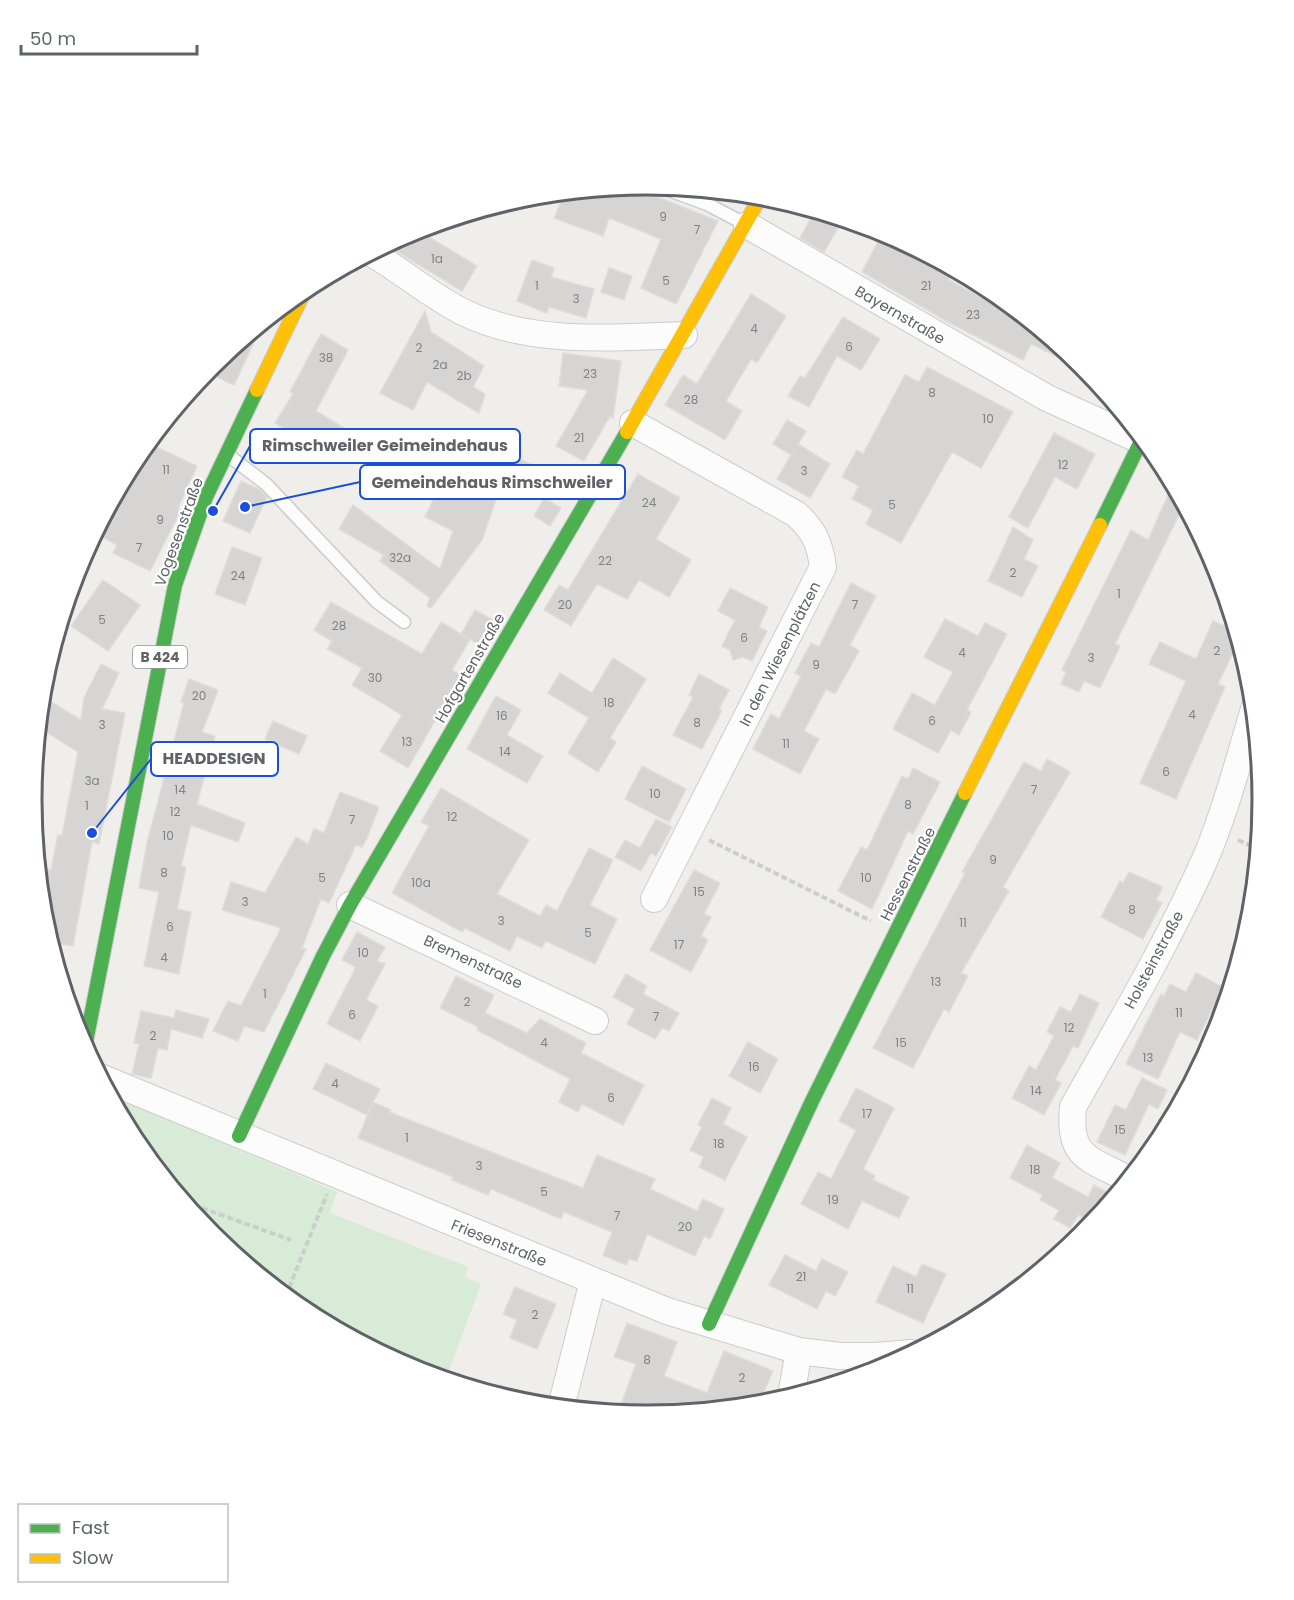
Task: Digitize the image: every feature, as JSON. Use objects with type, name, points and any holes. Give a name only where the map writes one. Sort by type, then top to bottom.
[{"type":"street","name":"Hofgartenstraße","points":[[239,1136],[322,956],[350,905],[633,423],[756,205]]},
{"type":"street","name":"Bayernstraße","points":[[747,225],[1047,398],[1129,435]]},
{"type":"street","points":[[378,258],[462,312],[500,326],[527,332],[583,337],[684,335]]},
{"type":"street","name":"Vogesenstraße","points":[[88,1032],[175,585],[206,497],[297,307]]},
{"type":"street","name":"In den Wiesenplätzen","points":[[633,423],[796,514],[811,527],[821,548],[823,567],[810,597],[654,899]]},
{"type":"street","name":"Hessenstraße","points":[[709,1324],[784,1157],[1140,450]]},
{"type":"street","name":"Holsteinstraße","points":[[1121,1175],[1085,1157],[1074,1144],[1071,1126],[1073,1107],[1155,961],[1206,855],[1224,808],[1248,729]]},
{"type":"street","name":"Bremenstraße","points":[[350,905],[595,1021]]},
{"type":"street","name":"Friesenstraße","points":[[112,1082],[667,1311],[799,1351],[849,1356],[890,1354]]},
{"type":"street","points":[[563,1399],[593,1281]]},
{"type":"street","points":[[793,1387],[799,1351]]},
{"type":"lane","name":"Bayernstraße","points":[[684,196],[747,225]]},
{"type":"lane","points":[[227,454],[266,484],[377,602],[404,622]]},
{"type":"path","points":[[690,830],[896,933]]},
{"type":"path","points":[[289,1287],[334,1175]]},
{"type":"path","points":[[200,1208],[291,1240]]},
{"type":"green space","points":[[121,1099],[337,1192],[330,1213],[468,1267],[465,1277],[481,1284],[449,1371],[379,1343],[344,1324],[279,1280],[219,1228],[167,1168]]},
{"type":"building","points":[[647,195],[653,195],[718,221],[676,304],[641,288],[661,239],[609,218],[603,236],[554,218],[561,201],[607,196]]},
{"type":"building","points":[[811,218],[839,226],[824,252],[800,238]]},
{"type":"building","points":[[428,236],[477,266],[462,291],[394,250]]},
{"type":"building","points":[[879,241],[929,264],[950,277],[949,280],[991,303],[1060,358],[1031,344],[1023,360],[948,322],[862,272]]},
{"type":"building","points":[[532,260],[554,268],[551,277],[594,289],[586,318],[549,307],[547,313],[517,301]]},
{"type":"building","points":[[609,268],[632,276],[624,300],[601,292]]},
{"type":"building","points":[[751,294],[786,316],[757,363],[751,359],[726,401],[742,411],[725,440],[665,405],[683,375],[697,384]]},
{"type":"building","points":[[425,311],[431,332],[484,366],[473,387],[485,394],[479,413],[427,382],[413,410],[380,393]]},
{"type":"building","points":[[843,317],[880,339],[861,370],[837,356],[809,407],[788,396],[800,376],[805,378]]},
{"type":"building","points":[[321,334],[348,350],[316,411],[354,434],[338,462],[275,423],[293,394],[290,392]]},
{"type":"building","points":[[256,339],[234,385],[215,376]]},
{"type":"building","points":[[563,353],[621,361],[613,418],[610,416],[584,461],[556,446],[588,390],[559,386]]},
{"type":"building","points":[[927,367],[1013,412],[981,468],[952,452],[901,543],[866,524],[873,510],[852,499],[859,486],[842,477],[857,450],[863,454],[905,375],[919,382]]},
{"type":"building","points":[[787,420],[806,431],[798,444],[830,464],[810,498],[777,479],[791,455],[773,444]]},
{"type":"building","points":[[1054,433],[1095,454],[1077,489],[1055,477],[1028,528],[1009,517]]},
{"type":"building","points":[[156,447],[197,466],[178,508],[181,510],[150,571],[113,553],[117,545],[102,537],[123,497]]},
{"type":"building","points":[[517,458],[538,467],[512,500],[498,494],[482,540],[431,608],[427,606],[430,598],[380,561],[384,555],[339,529],[353,505],[440,569],[453,531],[425,517],[441,483],[465,496],[472,476],[501,486]]},
{"type":"building","points":[[638,474],[680,498],[656,539],[691,560],[669,597],[639,580],[627,599],[597,584],[571,626],[544,610],[559,585],[568,590]]},
{"type":"building","points":[[241,481],[260,490],[267,497],[250,533],[223,521]]},
{"type":"building","points":[[1169,494],[1180,514],[1115,644],[1120,646],[1100,688],[1084,681],[1079,692],[1061,684],[1066,672],[1062,670],[1131,530],[1148,540]]},
{"type":"building","points":[[544,498],[561,508],[550,526],[534,516]]},
{"type":"building","points":[[1013,527],[1033,540],[1024,559],[1038,566],[1022,597],[988,581]]},
{"type":"building","points":[[232,547],[262,558],[245,605],[215,594]]},
{"type":"building","points":[[103,580],[140,605],[108,651],[71,626]]},
{"type":"building","points":[[851,583],[876,596],[850,645],[859,651],[835,694],[826,689],[804,731],[819,739],[800,774],[753,749],[771,714],[779,719],[801,676],[795,673],[811,643],[819,647]]},
{"type":"building","points":[[730,588],[768,607],[759,627],[767,631],[752,661],[743,657],[733,660],[730,650],[722,646],[735,620],[718,611]]},
{"type":"building","points":[[331,602],[422,654],[441,622],[470,639],[452,670],[461,675],[408,768],[380,751],[402,715],[352,685],[362,668],[327,649],[332,641],[314,630]]},
{"type":"building","points":[[475,610],[495,621],[480,645],[461,634]]},
{"type":"building","points":[[945,619],[978,636],[985,623],[1007,634],[967,710],[971,712],[959,735],[951,730],[938,753],[893,729],[912,693],[935,705],[953,672],[924,657]]},
{"type":"building","points":[[1213,621],[1226,627],[1233,652],[1218,684],[1225,687],[1176,799],[1140,783],[1186,681],[1149,664],[1160,642],[1196,659]]},
{"type":"building","points":[[613,658],[646,679],[610,738],[616,742],[598,772],[568,753],[589,718],[548,693],[560,673],[592,693]]},
{"type":"building","points":[[101,664],[119,673],[102,709],[125,713],[99,844],[92,842],[73,946],[60,944],[46,869],[51,870],[58,835],[62,836],[78,752],[46,731],[51,701],[81,720],[84,698]]},
{"type":"building","points":[[699,674],[729,690],[719,709],[722,710],[702,749],[673,735],[693,697],[689,695]]},
{"type":"building","points":[[189,679],[218,690],[202,732],[215,736],[197,804],[245,823],[238,842],[191,825],[181,866],[186,867],[177,909],[191,912],[179,974],[144,966],[159,892],[139,888],[147,843],[184,703],[181,702]]},
{"type":"building","points":[[496,696],[521,710],[507,735],[543,756],[527,783],[467,749]]},
{"type":"building","points":[[273,721],[307,736],[299,754],[265,739]]},
{"type":"building","points":[[1047,759],[1070,772],[1003,887],[1009,891],[961,973],[968,976],[949,1012],[944,1009],[913,1068],[873,1048],[965,873],[962,872],[1024,762],[1041,771]]},
{"type":"building","points":[[642,766],[686,789],[669,822],[625,799]]},
{"type":"building","points":[[913,768],[940,782],[913,834],[908,831],[872,909],[838,891],[861,847],[867,850],[902,776],[908,779]]},
{"type":"building","points":[[441,788],[529,840],[497,894],[540,916],[546,905],[557,911],[589,848],[613,860],[590,905],[617,919],[595,964],[546,941],[542,948],[517,936],[510,951],[465,928],[462,932],[392,893],[429,826],[421,822]]},
{"type":"building","points":[[340,792],[379,807],[367,838],[362,847],[356,845],[329,903],[321,899],[302,948],[306,949],[264,1032],[244,1026],[238,1041],[213,1031],[228,1001],[241,1006],[281,928],[222,910],[231,882],[265,893],[296,837],[308,844],[314,829],[324,833]]},
{"type":"building","points":[[656,819],[672,827],[656,856],[651,853],[641,871],[615,857],[625,840],[640,848]]},
{"type":"building","points":[[694,870],[720,883],[704,914],[711,917],[701,936],[708,940],[691,972],[650,950]]},
{"type":"building","points":[[1129,872],[1163,887],[1156,900],[1162,903],[1143,939],[1101,917],[1120,881],[1123,883]]},
{"type":"building","points":[[357,932],[385,947],[377,961],[385,964],[366,1000],[378,1006],[360,1041],[327,1024],[356,967],[342,960]]},
{"type":"building","points":[[1196,973],[1222,987],[1197,1040],[1180,1032],[1158,1079],[1126,1064],[1161,994],[1164,996],[1170,984],[1186,992]]},
{"type":"building","points":[[626,974],[647,986],[643,994],[679,1013],[669,1031],[662,1028],[655,1039],[627,1024],[635,1009],[613,997]]},
{"type":"building","points":[[456,976],[494,995],[485,1013],[527,1033],[540,1019],[586,1043],[581,1053],[644,1085],[623,1125],[582,1104],[578,1112],[559,1102],[570,1079],[440,1008]]},
{"type":"building","points":[[1080,994],[1099,1003],[1078,1048],[1073,1046],[1055,1080],[1061,1083],[1044,1115],[1012,1098],[1029,1066],[1036,1070],[1054,1036],[1047,1032],[1060,1007],[1071,1012]]},
{"type":"building","points":[[176,1010],[209,1019],[202,1038],[171,1029],[167,1050],[158,1048],[151,1078],[132,1074],[139,1044],[134,1043],[141,1011],[174,1018]]},
{"type":"building","points":[[748,1042],[778,1059],[760,1093],[729,1076]]},
{"type":"building","points":[[326,1063],[380,1089],[367,1115],[313,1089]]},
{"type":"building","points":[[1142,1078],[1167,1090],[1158,1109],[1149,1104],[1125,1155],[1097,1142],[1115,1105],[1126,1110]]},
{"type":"building","points":[[856,1088],[894,1108],[863,1169],[875,1176],[873,1180],[909,1197],[899,1218],[862,1201],[848,1229],[801,1204],[818,1172],[831,1179],[856,1130],[839,1121]]},
{"type":"building","points":[[712,1098],[731,1108],[723,1124],[747,1137],[725,1180],[699,1167],[704,1157],[690,1150],[702,1127],[698,1125]]},
{"type":"building","points":[[373,1102],[391,1110],[389,1112],[583,1188],[597,1155],[655,1179],[650,1189],[697,1211],[703,1199],[724,1209],[710,1239],[704,1236],[695,1256],[647,1234],[637,1261],[629,1259],[626,1265],[603,1255],[612,1232],[564,1212],[561,1219],[491,1189],[488,1195],[452,1180],[453,1177],[358,1138]]},
{"type":"building","points":[[1027,1145],[1060,1163],[1052,1178],[1088,1197],[1094,1185],[1107,1192],[1084,1218],[1078,1215],[1070,1228],[1054,1219],[1059,1210],[1040,1200],[1043,1195],[1010,1178]]},
{"type":"building","points":[[785,1255],[816,1271],[822,1259],[848,1272],[835,1296],[826,1291],[817,1309],[769,1285]]},
{"type":"building","points":[[922,1264],[946,1274],[923,1323],[876,1302],[893,1266],[916,1277]]},
{"type":"building","points":[[515,1287],[556,1304],[537,1349],[510,1338],[517,1320],[503,1314]]},
{"type":"building","points":[[627,1323],[677,1342],[664,1376],[707,1393],[724,1351],[773,1371],[763,1393],[687,1404],[621,1404],[636,1364],[614,1357]]},
{"type":"traffic: fast","points":[[88,1032],[175,585],[206,497],[257,390]]},
{"type":"traffic: fast","points":[[239,1136],[323,956],[350,905],[627,432]]},
{"type":"traffic: fast","points":[[1100,525],[1138,447]]},
{"type":"traffic: fast","points":[[709,1324],[812,1101],[965,793]]},
{"type":"traffic: slow","points":[[627,432],[756,205]]},
{"type":"traffic: slow","points":[[257,390],[297,307]]},
{"type":"traffic: slow","points":[[965,793],[1100,525]]},
{"type":"place","name":"Gemeindehaus Rimschweiler","points":[[245,507]]},
{"type":"place","name":"Rimschweiler Geimeindehaus","points":[[213,511]]},
{"type":"place","name":"HEADDESIGN","points":[[92,833]]}]
